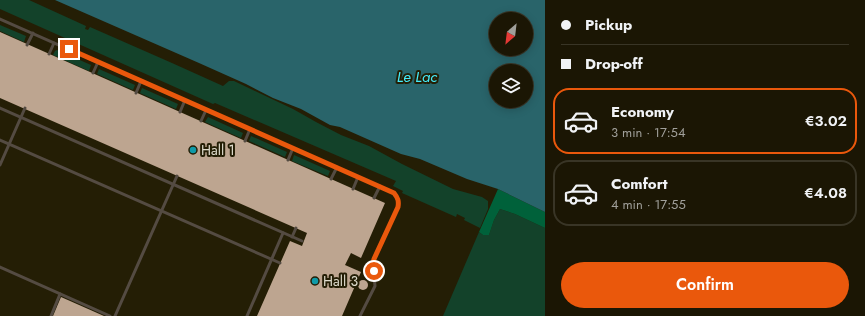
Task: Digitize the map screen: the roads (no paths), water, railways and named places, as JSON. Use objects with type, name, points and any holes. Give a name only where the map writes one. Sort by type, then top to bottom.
[{"type":"lane","points":[[0,19],[394,193],[398,198],[398,204],[374,259],[374,286],[360,316]]},
{"type":"lane","points":[[28,45],[32,33]]},
{"type":"lane","points":[[49,54],[54,43]]},
{"type":"lane","points":[[92,73],[98,62]]},
{"type":"lane","points":[[136,92],[141,81]]},
{"type":"lane","points":[[180,112],[185,100]]},
{"type":"lane","points":[[0,108],[302,241]]},
{"type":"lane","points":[[0,165],[25,108]]},
{"type":"lane","points":[[201,122],[206,110]]},
{"type":"lane","points":[[245,141],[250,129]]},
{"type":"lane","points":[[0,140],[280,264]]},
{"type":"lane","points":[[288,160],[293,148]]},
{"type":"lane","points":[[331,179],[337,167]]},
{"type":"lane","points":[[115,316],[177,176]]},
{"type":"lane","points":[[353,189],[358,177]]},
{"type":"lane","points":[[374,198],[380,186]]},
{"type":"lane","points":[[292,237],[296,228]]},
{"type":"lane","points":[[247,316],[283,233]]},
{"type":"lane","points":[[0,267],[110,316]]},
{"type":"lane","points":[[51,316],[60,294]]},
{"type":"water","name":"Le Lac","points":[[55,0],[545,0],[545,212],[498,189],[467,179],[420,159],[401,154],[340,127],[330,125],[301,109],[273,98],[246,84]]},
{"type":"place","name":"Hall 1","points":[[193,150]]},
{"type":"place","name":"Hall 3","points":[[315,281]]}]
